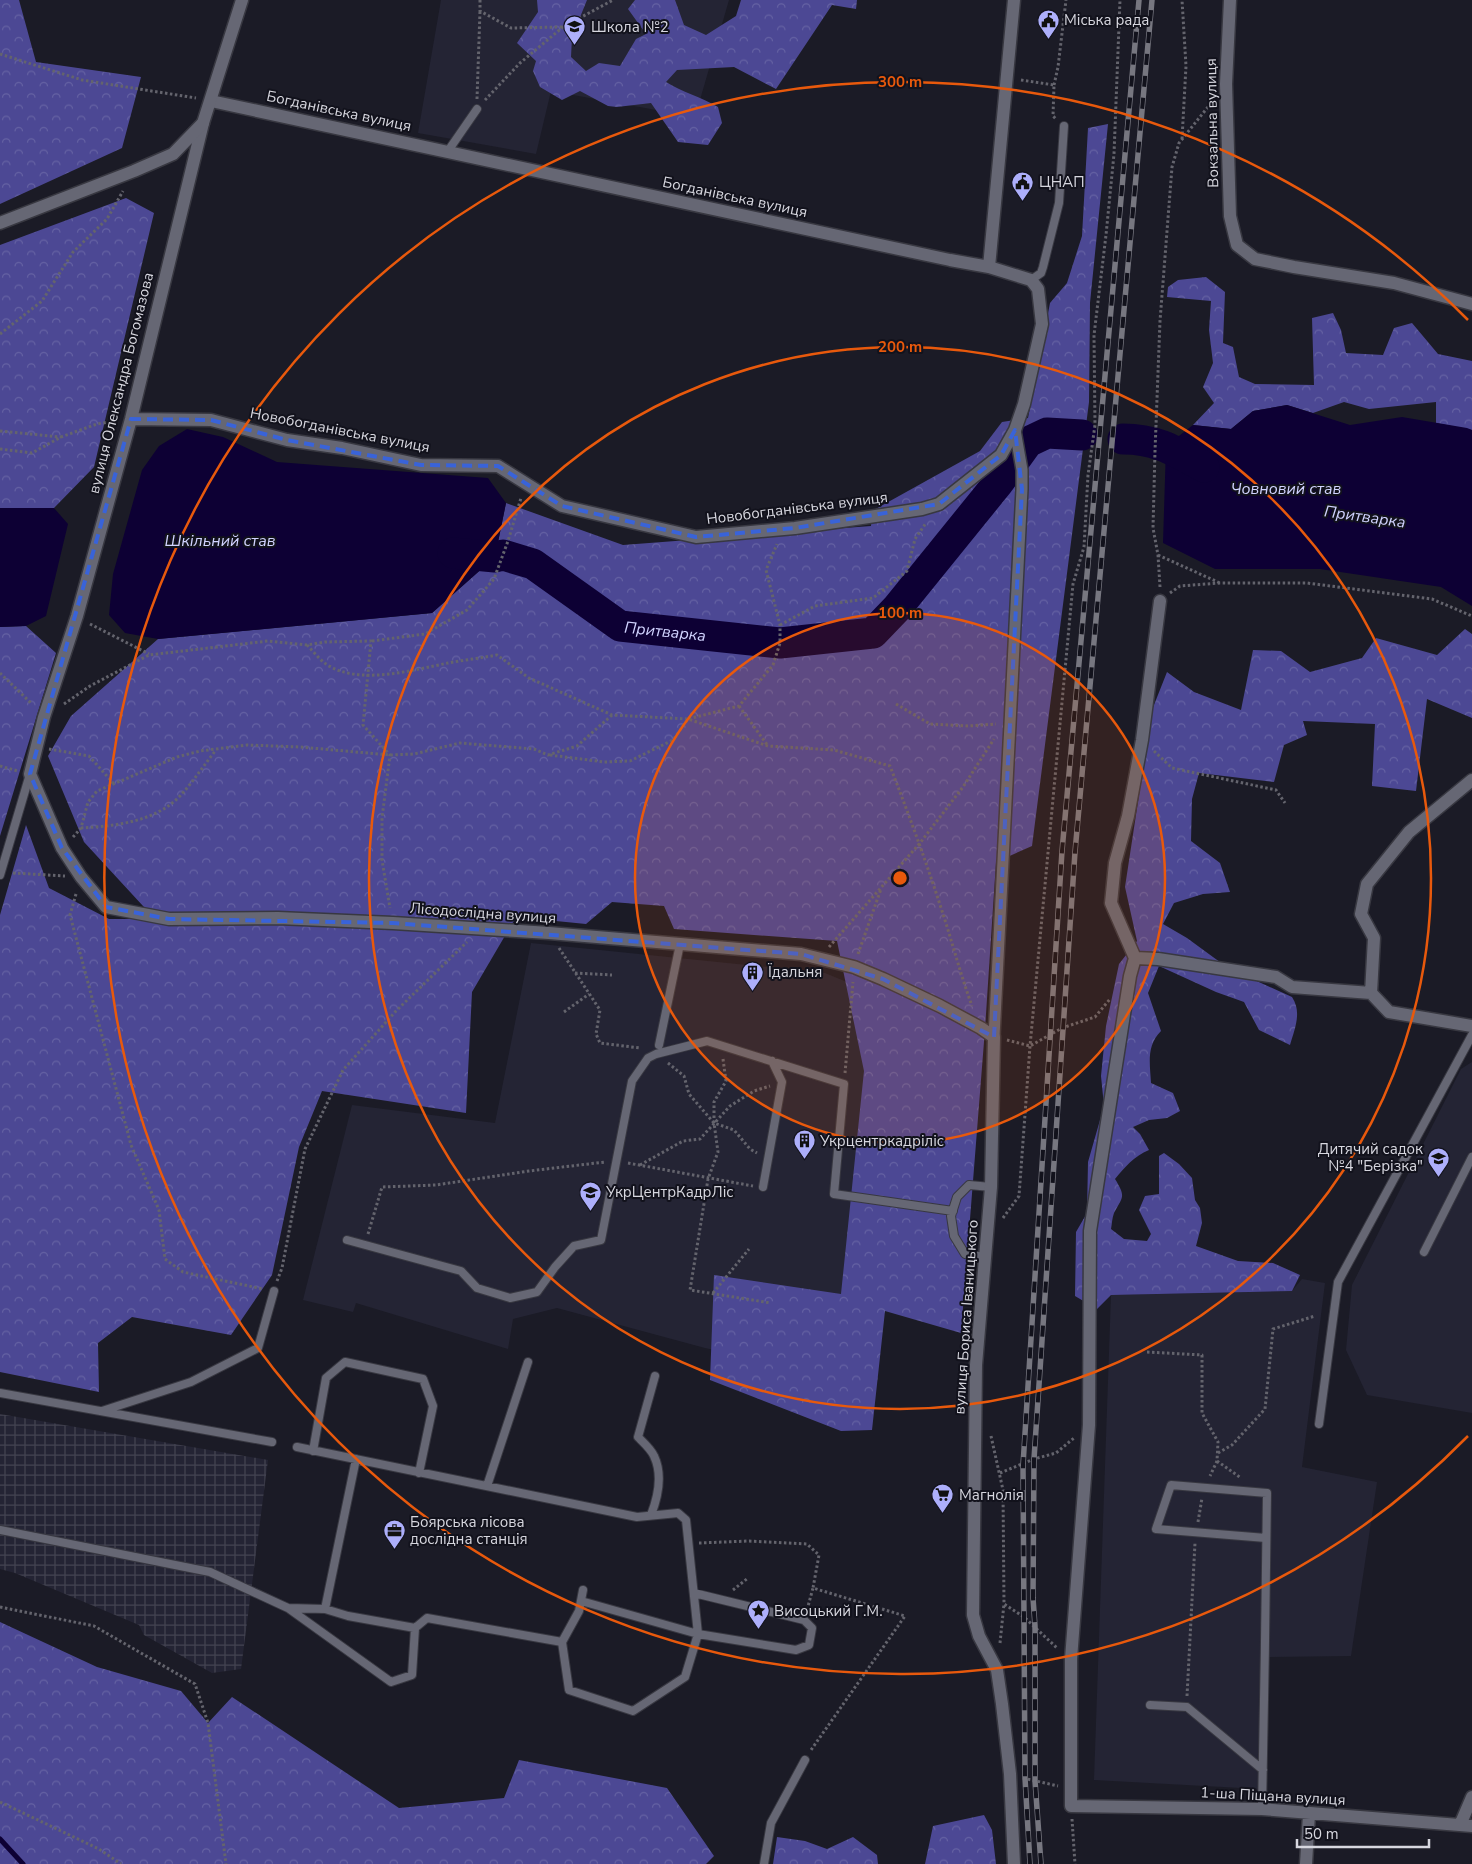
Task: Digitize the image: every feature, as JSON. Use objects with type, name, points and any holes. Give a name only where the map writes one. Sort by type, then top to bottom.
[{"type":"street","name":"вулиця Олександра Богомазова","points":[[30,774],[44,717],[77,616],[130,419],[203,123],[242,0]]},
{"type":"street","points":[[1014,0],[989,267],[1031,280]]},
{"type":"street","name":"Вокзальна вулиця","points":[[1230,0],[1226,84],[1230,216],[1237,245],[1255,259],[1394,283],[1472,304]]},
{"type":"street","name":"Богданівська вулиця","points":[[211,101],[989,267]]},
{"type":"street","points":[[0,223],[173,154],[203,123]]},
{"type":"street","name":"Новобогданівська вулиця","points":[[130,419],[211,420],[287,440],[342,448],[422,465],[498,466],[562,506],[696,536],[783,529],[922,509],[939,504],[1001,455],[1016,436],[1042,324],[1038,289],[1031,280]]},
{"type":"street","points":[[994,1037],[1022,470],[1016,436]]},
{"type":"street","points":[[1071,1806],[1072,1659],[1089,1425],[1090,1232],[1130,976],[1135,958],[1110,902],[1115,863],[1128,816],[1142,740],[1160,600]]},
{"type":"street","name":"Лісодослідна вулиця","points":[[30,774],[62,848],[80,877],[106,907],[169,919],[278,918],[393,924],[549,933],[801,954],[854,967],[940,1006],[994,1037]]},
{"type":"street","points":[[1372,993],[1374,938],[1361,914],[1367,884],[1408,832],[1472,780]]},
{"type":"street","points":[[1135,958],[1158,959],[1276,976],[1292,987],[1372,993],[1389,1012],[1472,1026]]},
{"type":"street","name":"вулиця Бориса Іваницького","points":[[994,1037],[991,1187],[976,1365],[973,1615],[979,1636],[997,1670],[1010,1774],[1014,1864]]},
{"type":"street","points":[[1466,1826],[1472,1797]]},
{"type":"street","name":"1-ша Піщана вулиця","points":[[1071,1806],[1262,1809],[1466,1826]]},
{"type":"street","points":[[1306,1864],[1309,1814]]},
{"type":"lane","points":[[448,151],[477,109]]},
{"type":"lane","points":[[1031,280],[1041,273],[1059,203],[1064,126]]},
{"type":"lane","points":[[0,874],[30,774]]},
{"type":"lane","points":[[659,1045],[680,944]]},
{"type":"lane","points":[[1319,1424],[1338,1282],[1472,1035]]},
{"type":"lane","points":[[346,1240],[461,1271],[477,1288],[510,1298],[537,1292],[555,1267],[574,1246],[602,1240],[632,1081],[648,1058],[654,1054],[707,1041],[844,1084],[834,1194],[953,1211]]},
{"type":"lane","points":[[763,1187],[782,1082],[772,1061]]},
{"type":"lane","points":[[1424,1252],[1472,1157]]},
{"type":"lane","points":[[985,1257],[965,1254],[954,1236],[951,1216],[957,1197],[969,1185],[991,1187]]},
{"type":"lane","points":[[101,1412],[191,1382],[258,1348],[274,1291]]},
{"type":"lane","points":[[313,1451],[326,1378],[345,1362],[423,1379],[433,1406],[419,1472]]},
{"type":"lane","points":[[487,1486],[528,1362]]},
{"type":"lane","points":[[651,1515],[658,1498],[658,1476],[654,1455],[638,1437],[656,1376]]},
{"type":"lane","points":[[0,1393],[272,1442]]},
{"type":"lane","points":[[297,1448],[637,1517],[678,1513],[686,1520],[698,1634],[685,1677],[633,1711],[569,1690],[562,1642],[579,1611],[583,1590]]},
{"type":"lane","points":[[325,1609],[356,1459]]},
{"type":"lane","points":[[1262,1809],[1267,1493],[1170,1485],[1156,1529],[1266,1538]]},
{"type":"lane","points":[[0,1530],[210,1572],[288,1608],[391,1682],[412,1675],[415,1628],[427,1618],[562,1642]]},
{"type":"lane","points":[[581,1601],[698,1634],[796,1650],[809,1645],[812,1628],[804,1620],[694,1593]]},
{"type":"lane","points":[[288,1608],[325,1609],[348,1616],[415,1628]]},
{"type":"lane","points":[[1150,1705],[1187,1707],[1263,1770]]},
{"type":"lane","points":[[764,1864],[771,1823],[805,1760]]},
{"type":"path","points":[[477,109],[480,0]]},
{"type":"path","points":[[477,109],[520,63],[563,27],[613,0]]},
{"type":"path","points":[[1064,126],[1052,116],[1054,85],[1066,0]]},
{"type":"path","points":[[1003,1219],[1019,1196],[1030,1046],[1073,584],[1084,547],[1088,475],[1095,425],[1094,335],[1114,154],[1120,0]]},
{"type":"path","points":[[1160,600],[1158,555],[1152,528],[1160,321],[1172,167],[1182,140],[1186,66],[1182,0]]},
{"type":"path","points":[[480,11],[511,28],[563,27]]},
{"type":"path","points":[[0,54],[82,80],[211,101]]},
{"type":"path","points":[[1006,78],[1054,85]]},
{"type":"path","points":[[1182,140],[1226,84]]},
{"type":"path","points":[[0,334],[42,301],[73,252],[107,220],[134,171]]},
{"type":"path","points":[[0,449],[32,453],[61,437],[97,424],[130,419]]},
{"type":"path","points":[[0,431],[61,437]]},
{"type":"path","points":[[0,673],[44,717],[90,686],[149,655],[268,641],[307,645],[325,642],[372,641],[426,634],[467,610],[494,580],[525,483]]},
{"type":"path","points":[[780,625],[815,606],[873,598],[907,571],[915,539],[939,504]]},
{"type":"path","points":[[62,848],[81,828],[88,802],[97,791],[177,757],[216,749],[247,745],[300,747],[390,755],[414,754],[460,743],[534,749],[548,755],[604,762],[630,761],[672,740],[688,719],[740,706],[773,665],[780,643],[780,625],[766,570],[783,529]]},
{"type":"path","points":[[1158,555],[1220,583]]},
{"type":"path","points":[[1160,600],[1180,586],[1220,583],[1307,583],[1432,599],[1472,616]]},
{"type":"path","points":[[77,616],[149,655]]},
{"type":"path","points":[[372,641],[363,725],[390,755],[382,818],[382,860],[393,924]]},
{"type":"path","points":[[307,645],[327,664],[346,672],[367,675],[407,672],[497,655],[529,678],[612,715],[688,719],[768,746],[834,750],[890,766],[920,843],[961,978],[981,1028]]},
{"type":"path","points":[[896,704],[930,724],[968,726],[1004,723],[1011,713]]},
{"type":"path","points":[[740,706],[768,746]]},
{"type":"path","points":[[548,755],[577,746],[612,715]]},
{"type":"path","points":[[820,958],[920,843],[963,786],[994,739]]},
{"type":"path","points":[[1142,740],[1172,768],[1276,790],[1285,803]]},
{"type":"path","points":[[36,748],[62,750],[89,756],[114,784]]},
{"type":"path","points":[[81,828],[111,826],[156,814],[179,797],[216,749]]},
{"type":"path","points":[[0,874],[80,877],[70,915],[131,1145],[159,1210],[165,1259],[184,1272],[274,1291],[282,1268],[306,1149],[343,1070],[396,1011],[480,929]]},
{"type":"path","points":[[844,1084],[854,967],[882,887]]},
{"type":"path","points":[[549,933],[600,1010],[596,1034],[600,1042],[646,1049],[654,1054],[684,1076],[689,1094],[714,1123],[734,1130],[750,1150],[768,1160]]},
{"type":"path","points":[[575,973],[612,975]]},
{"type":"path","points":[[564,1012],[589,994]]},
{"type":"path","points":[[994,1037],[1030,1046],[1062,1028],[1095,1017],[1112,996]]},
{"type":"path","points":[[721,1046],[726,1081],[714,1102],[714,1123],[718,1152],[708,1179],[690,1290],[771,1303]]},
{"type":"path","points":[[639,1166],[682,1141],[700,1139],[730,1106],[754,1091],[782,1082]]},
{"type":"path","points":[[365,1245],[382,1187],[436,1185],[529,1171],[616,1161],[708,1179],[763,1187]]},
{"type":"path","points":[[712,1293],[749,1249]]},
{"type":"path","points":[[1217,1453],[1232,1445],[1265,1410],[1273,1329],[1315,1316]]},
{"type":"path","points":[[1147,1352],[1202,1355],[1202,1413],[1218,1442],[1217,1461],[1204,1488],[1196,1532],[1187,1707]]},
{"type":"path","points":[[1000,1473],[1034,1459],[1056,1453],[1089,1425]]},
{"type":"path","points":[[990,1428],[1002,1490],[1004,1604],[997,1670]]},
{"type":"path","points":[[689,1544],[749,1541],[807,1544],[819,1555],[814,1588],[804,1620]]},
{"type":"path","points":[[805,1760],[905,1616],[814,1588]]},
{"type":"path","points":[[1004,1604],[1024,1617],[1041,1634],[1072,1659]]},
{"type":"path","points":[[0,1607],[94,1626],[195,1684],[208,1723],[226,1864]]},
{"type":"path","points":[[1010,1774],[1071,1788]]},
{"type":"path","points":[[0,1802],[99,1849],[121,1864]]},
{"type":"path","points":[[1071,1806],[1075,1864]]},
{"type":"highlighted area","points":[[131,419],[211,420],[287,440],[421,465],[498,466],[562,506],[696,537],[795,528],[939,504],[1001,455],[1015,430],[1022,489],[994,1037],[883,979],[801,954],[393,923],[169,919],[106,907],[62,848],[30,774]]},
{"type":"shaded area","name":"Школа №2","points":[[441,0],[729,0],[695,117],[551,91],[536,154],[418,133]]},
{"type":"shaded area","name":"УкрЦентрКадрЛіс","points":[[531,943],[825,973],[883,997],[834,1376],[705,1348],[557,1308],[513,1319],[508,1349],[356,1303],[353,1312],[303,1300],[352,1105],[495,1123]]},
{"type":"shaded area","name":"Дитячий садок №4 \"Берізка\"","points":[[1472,1062],[1472,1413],[1367,1395],[1346,1350],[1352,1285],[1461,1069]]},
{"type":"shaded area","points":[[1302,1279],[1325,1283],[1302,1467],[1377,1482],[1351,1656],[1261,1657],[1260,1789],[1094,1780],[1111,1295],[1292,1291]]},
{"type":"shaded area","points":[[0,1414],[268,1460],[241,1669],[212,1673],[144,1635],[139,1625],[15,1573],[0,1569]]},
{"type":"green space","points":[[0,0],[19,0],[36,62],[141,77],[122,148],[0,204]]},
{"type":"green space","points":[[537,0],[587,0],[572,37],[571,57],[586,71],[599,63],[620,66],[636,39],[646,34],[628,9],[635,0],[675,0],[684,25],[706,35],[736,16],[741,0],[857,0],[856,9],[832,5],[776,89],[734,67],[677,70],[666,82],[718,107],[722,123],[708,145],[678,142],[651,103],[617,107],[608,106],[580,91],[562,100],[540,87],[533,71],[536,61],[517,43],[538,12]]},
{"type":"green space","points":[[1108,124],[1090,303],[1089,402],[1032,846],[996,862],[961,1333],[885,1311],[872,1430],[841,1431],[710,1380],[714,1275],[841,1294],[864,1071],[837,941],[674,929],[664,906],[612,902],[586,924],[516,917],[472,992],[466,1113],[322,1091],[299,1147],[272,1275],[231,1335],[132,1317],[98,1343],[99,1392],[0,1372],[0,915],[26,825],[49,888],[109,919],[155,919],[84,842],[48,756],[71,716],[158,639],[432,613],[495,557],[506,503],[623,545],[871,526],[872,511],[980,451],[1002,422],[1028,418],[1050,303],[1067,283],[1082,236],[1088,128]]},
{"type":"green space","points":[[126,198],[154,213],[94,467],[54,508],[0,508],[0,245]]},
{"type":"green space","points":[[1206,277],[1225,292],[1223,343],[1233,347],[1239,377],[1255,384],[1314,385],[1312,318],[1333,313],[1341,330],[1346,353],[1383,355],[1394,328],[1412,323],[1438,354],[1472,361],[1472,430],[1436,423],[1436,402],[1369,409],[1344,402],[1313,413],[1287,405],[1253,411],[1231,429],[1193,425],[1214,403],[1203,387],[1213,363],[1209,330],[1211,301],[1167,297],[1168,287],[1178,280]]},
{"type":"green space","points":[[26,626],[56,653],[0,836],[0,627]]},
{"type":"green space","points":[[1465,629],[1472,634],[1472,718],[1427,699],[1416,791],[1372,786],[1375,724],[1303,721],[1307,735],[1284,745],[1274,782],[1199,773],[1192,799],[1191,841],[1220,863],[1230,892],[1203,894],[1174,903],[1163,924],[1187,938],[1228,968],[1292,997],[1297,1008],[1295,1026],[1290,1045],[1259,1030],[1244,1002],[1216,992],[1159,966],[1148,993],[1161,1031],[1151,1049],[1151,1083],[1173,1093],[1180,1111],[1167,1118],[1149,1120],[1133,1127],[1140,1134],[1149,1150],[1134,1159],[1115,1179],[1122,1196],[1113,1215],[1111,1229],[1124,1239],[1147,1241],[1151,1234],[1139,1210],[1145,1196],[1159,1194],[1159,1156],[1164,1153],[1179,1164],[1192,1178],[1195,1200],[1200,1208],[1202,1223],[1196,1246],[1238,1261],[1273,1263],[1300,1275],[1292,1291],[1111,1295],[1097,1309],[1075,1296],[1076,1232],[1087,1213],[1088,1162],[1104,1106],[1101,1076],[1106,1026],[1119,964],[1137,941],[1125,887],[1152,710],[1167,672],[1194,692],[1241,710],[1253,650],[1281,651],[1310,672],[1362,658],[1376,638],[1437,655]]},
{"type":"green space","points":[[0,1622],[97,1667],[181,1691],[208,1723],[232,1697],[399,1808],[504,1798],[519,1760],[667,1788],[714,1856],[706,1864],[0,1864]]},
{"type":"green space","points":[[984,1815],[992,1830],[996,1864],[925,1864],[933,1826]]},
{"type":"green space","points":[[777,1837],[805,1841],[827,1849],[853,1837],[877,1855],[878,1864],[773,1864]]},
{"type":"water","name":"Човновий став","points":[[1287,405],[1350,425],[1402,417],[1472,430],[1472,606],[1441,587],[1320,569],[1215,569],[1163,543],[1166,446],[1193,425],[1231,429],[1253,411]]},
{"type":"water","name":"Шкільний став","points":[[187,429],[223,437],[277,462],[488,478],[506,503],[495,557],[432,613],[158,639],[125,633],[109,615],[113,574],[142,470],[159,446]]},
{"type":"water","points":[[0,508],[54,508],[68,524],[46,616],[26,626],[0,627]]},
{"type":"waterway","name":"Притварка","points":[[453,553],[495,557],[503,555],[533,564],[620,626],[780,643],[873,633],[897,608],[999,482],[1028,442],[1047,433],[1082,435]]},
{"type":"waterway","name":"Притварка","points":[[1123,439],[1146,441],[1165,447],[1204,467]]},
{"type":"waterway","points":[[0,1839],[23,1864]]},
{"type":"railway","points":[[1030,1864],[1025,1778],[1023,1465],[1062,851],[1139,0]]},
{"type":"railway","points":[[1041,1864],[1035,1781],[1034,1459],[1075,852],[1152,0]]},
{"type":"place","name":"Міська рада","points":[[1048,39]]},
{"type":"place","name":"Школа №2","points":[[575,46]]},
{"type":"place","name":"ЦНАП","points":[[1023,201]]},
{"type":"place","name":"Їдальня","points":[[752,991]]},
{"type":"place","name":"Укрцентркадріліс","points":[[804,1160]]},
{"type":"place","name":"Дитячий садок №4 \"Берізка\"","points":[[1439,1177]]},
{"type":"place","name":"УкрЦентрКадрЛіс","points":[[590,1211]]},
{"type":"place","name":"Магнолія","points":[[943,1514]]},
{"type":"place","name":"Боярська лісова дослідна станція","points":[[394,1550]]},
{"type":"place","name":"Висоцький Г.М.","points":[[758,1630]]}]
